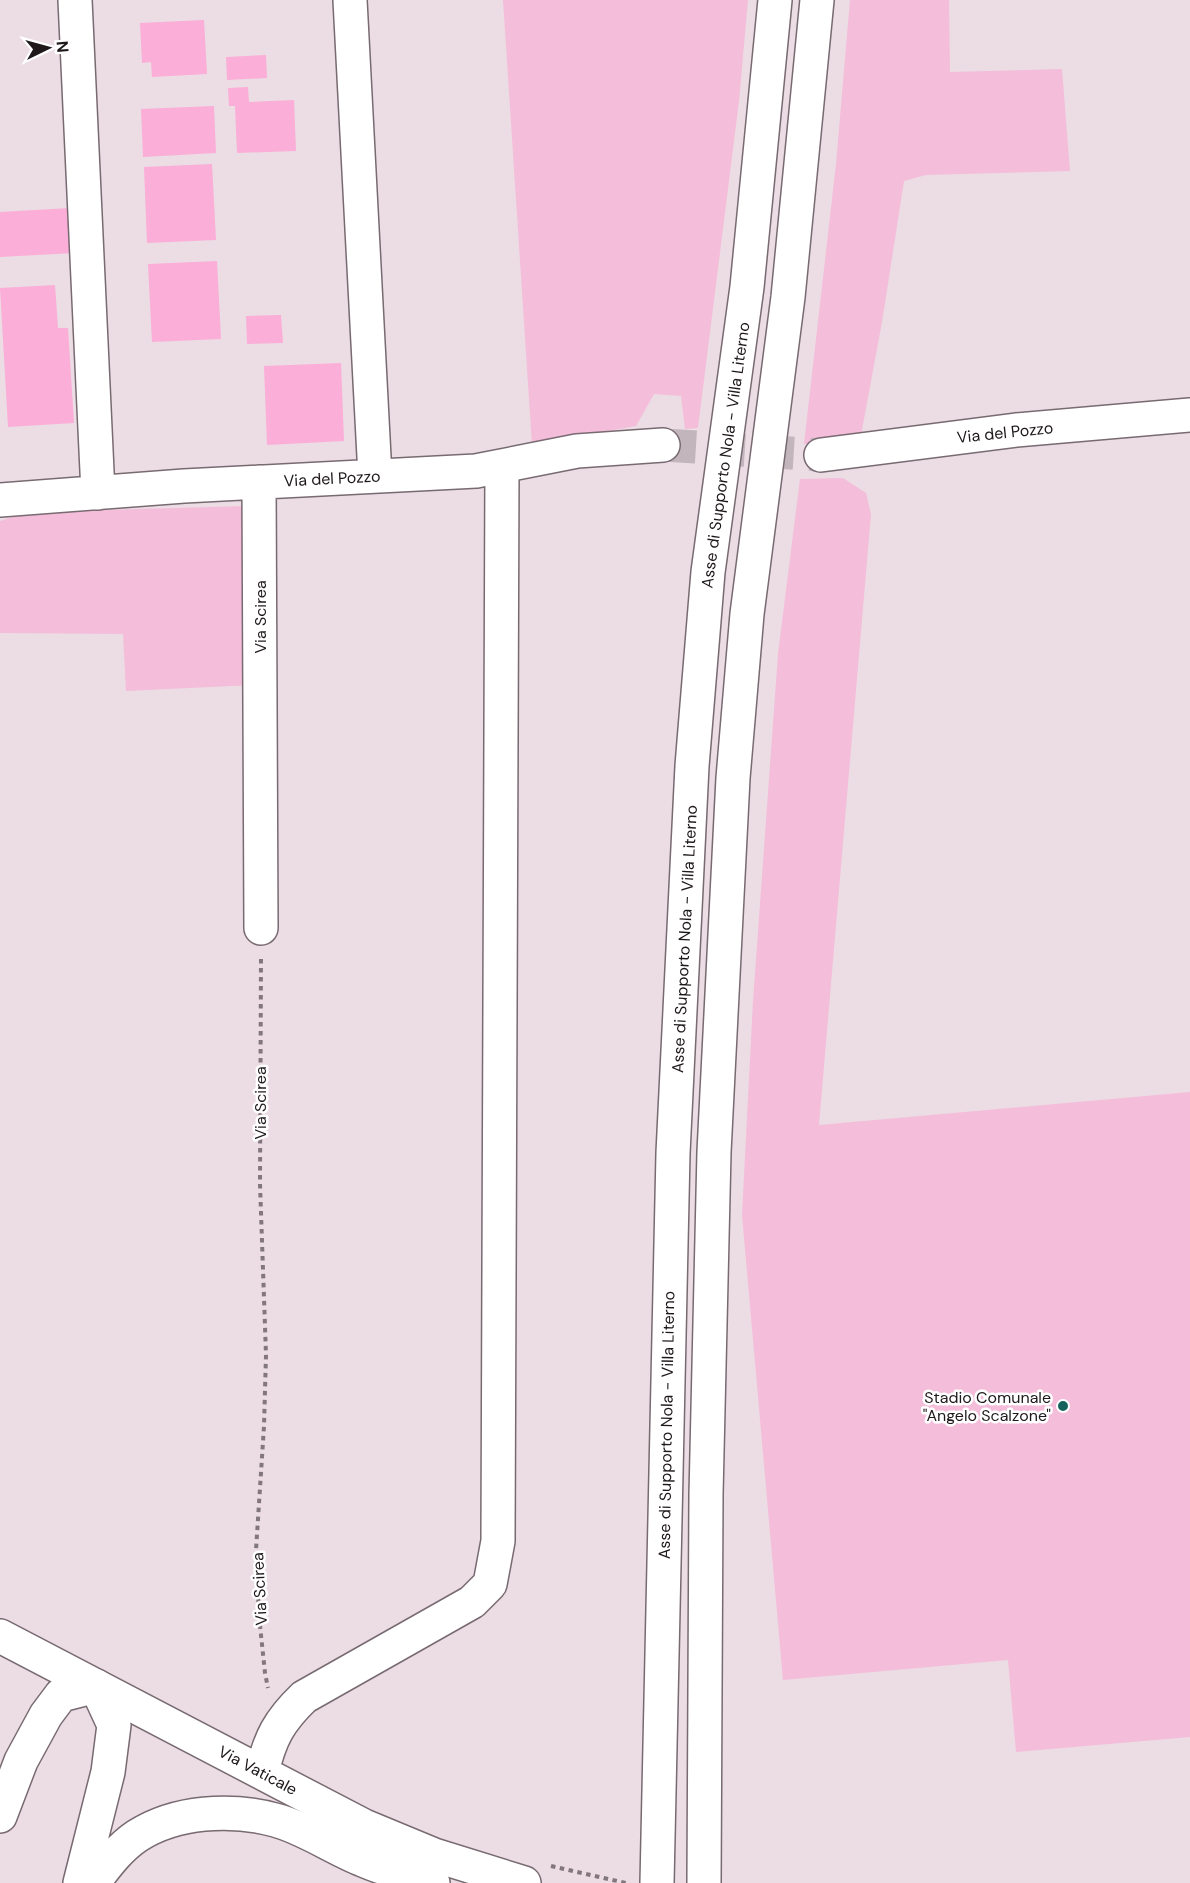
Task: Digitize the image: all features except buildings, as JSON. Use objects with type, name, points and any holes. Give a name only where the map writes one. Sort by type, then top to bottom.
[{"type":"main road","points":[[75,0],[98,492]]},
{"type":"main road","points":[[350,0],[375,476]]},
{"type":"main road","name":"Asse di Supporto Nola - Villa Literno","points":[[657,1883],[673,1153],[692,766],[708,572],[747,287],[775,0]]},
{"type":"main road","points":[[704,1883],[706,1495],[714,1152],[733,778],[747,614],[788,297],[817,0]]},
{"type":"main road","name":"Via del Pozzo","points":[[821,455],[1016,430],[1190,415]]},
{"type":"main road","name":"Via del Pozzo","points":[[0,500],[259,482],[476,471],[577,451],[663,445]]},
{"type":"main road","points":[[262,1772],[267,1749],[282,1720],[304,1697],[472,1602],[490,1584],[498,1541],[502,466]]},
{"type":"main road","name":"Via Scirea","points":[[259,482],[261,928]]},
{"type":"main road","name":"Via Vaticale","points":[[0,1636],[364,1826],[434,1855],[524,1883]]},
{"type":"main road","points":[[0,1816],[21,1761],[46,1715],[61,1695],[96,1686],[114,1725],[108,1772],[81,1883]]},
{"type":"main road","points":[[93,1883],[114,1857],[136,1837],[166,1822],[192,1815],[240,1814],[276,1820],[362,1860],[433,1883]]},
{"type":"path","name":"Via Scirea","points":[[261,928],[260,1184],[266,1355],[256,1550],[259,1616],[265,1673],[271,1701],[282,1720]]},
{"type":"shaded area","points":[[503,0],[748,0],[739,101],[698,428],[685,429],[681,396],[654,394],[636,426],[532,445]]},
{"type":"shaded area","points":[[850,0],[949,0],[950,72],[1062,69],[1070,171],[926,175],[904,181],[882,322],[859,446],[804,444],[836,164]]},
{"type":"shaded area","points":[[843,478],[866,493],[871,514],[819,1125],[1190,1092],[1190,1737],[1016,1752],[1008,1660],[783,1680],[742,1215],[753,1001],[778,654],[800,479]]},
{"type":"shaded area","points":[[247,506],[253,685],[126,691],[123,634],[0,633],[0,521],[28,512]]},
{"type":"tunnel","points":[[663,445],[821,455]]},
{"type":"place","name":"Stadio Comunale \"Angelo Scalzone\"","points":[[1063,1406]]}]
